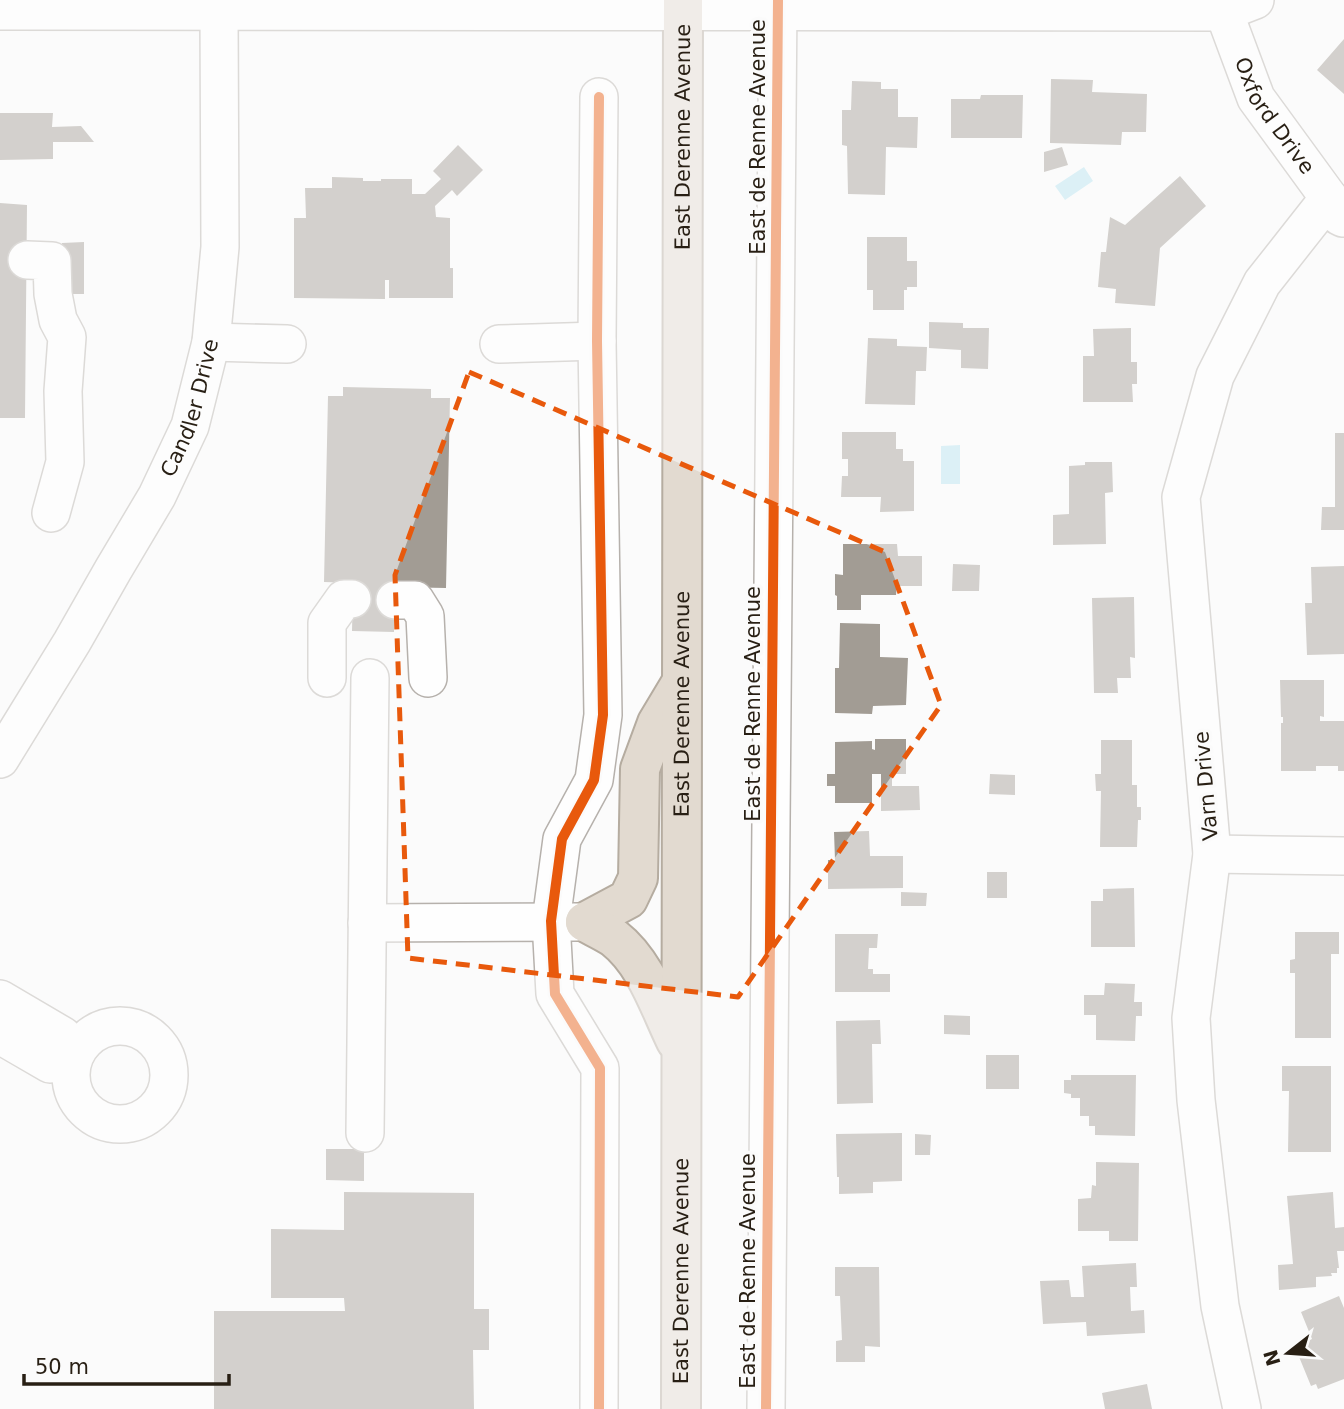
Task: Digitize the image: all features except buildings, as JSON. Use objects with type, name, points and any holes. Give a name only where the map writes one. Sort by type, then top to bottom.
[{"type":"highway","name":"East Derenne Avenue","points":[[681,1409],[683,6]]},
{"type":"highway","points":[[568,921],[628,898],[638,878],[640,769],[657,723],[682,681]]},
{"type":"highway","points":[[568,921],[612,936],[627,950],[643,971],[681,1050]]},
{"type":"street","points":[[0,11],[219,12],[404,6],[1234,4]]},
{"type":"street","name":"Oxford Drive","points":[[1234,4],[1256,98],[1337,208]]},
{"type":"street","name":"East de Renne Avenue","points":[[766,1409],[778,6]]},
{"type":"street","name":"Candler Drive","points":[[0,760],[157,496],[190,426],[211,342],[220,247],[219,12]]},
{"type":"street","points":[[598,97],[597,341],[603,715],[594,780],[562,839],[568,921],[555,994],[600,1068],[599,1409]]},
{"type":"street","name":"Varn Drive","points":[[1242,1409],[1220,1306],[1196,1100],[1191,1018],[1212,854],[1181,497],[1215,376],[1262,283],[1337,208]]},
{"type":"street","points":[[27,260],[52,261],[53,294],[58,320],[67,337],[63,391],[65,462],[51,513]]},
{"type":"street","points":[[499,344],[597,341]]},
{"type":"street","points":[[211,342],[287,344]]},
{"type":"street","points":[[327,678],[327,623],[344,599],[352,598]]},
{"type":"street","points":[[395,600],[415,600],[425,616],[428,678]]},
{"type":"street","points":[[365,1133],[370,678]]},
{"type":"street","points":[[1212,854],[1344,856]]},
{"type":"street","points":[[367,923],[568,921]]},
{"type":"street","points":[[0,999],[63,1036],[75,1054],[50,1064],[0,1035]]},
{"type":"highlighted area","points":[[469,372],[885,552],[941,705],[738,997],[408,958],[395,575]]},
{"type":"water","points":[[1084,167],[1093,181],[1065,200],[1055,186]]},
{"type":"water","points":[[960,445],[960,484],[941,484],[941,446]]},
{"type":"cycle path","points":[[766,1409],[778,0]]},
{"type":"cycle path","points":[[599,97],[597,341],[603,715],[594,780],[562,839],[551,921],[555,994],[600,1068],[599,1409]]}]
